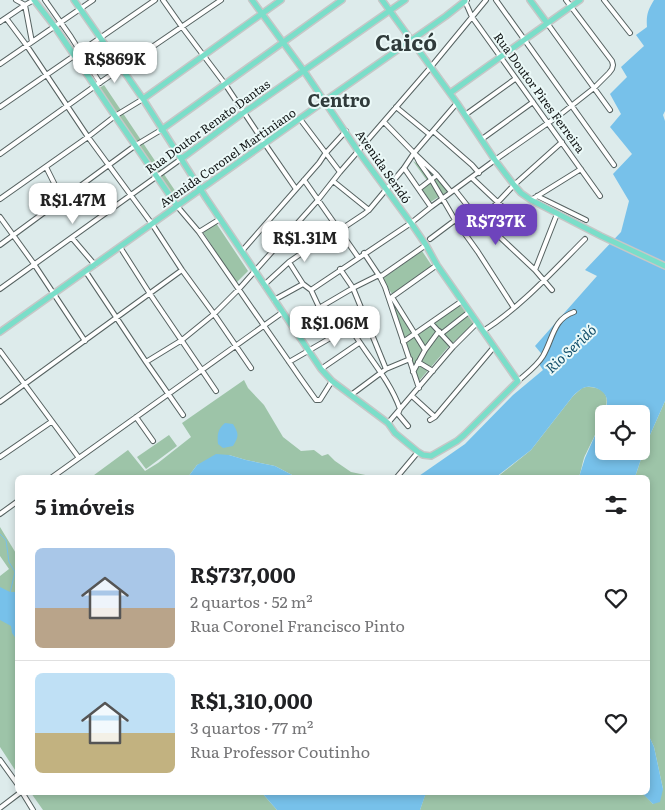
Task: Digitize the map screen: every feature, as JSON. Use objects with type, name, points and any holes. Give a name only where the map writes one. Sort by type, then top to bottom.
[{"type":"main road","points":[[34,0],[74,55],[87,68],[115,116],[178,206]]},
{"type":"main road","points":[[74,0],[143,99],[161,130],[274,300],[332,381],[388,422],[395,433],[418,452],[426,456],[431,456],[457,440],[518,381]]},
{"type":"main road","name":"Avenida Seridó","points":[[252,0],[411,223],[493,348],[518,381]]},
{"type":"main road","points":[[143,99],[280,0]]},
{"type":"main road","points":[[161,130],[342,0]]},
{"type":"main road","points":[[382,0],[450,93],[495,160],[521,193],[557,214],[665,266]]},
{"type":"main road","name":"Rua Doutor Renato Dantas","points":[[181,159],[405,0]]},
{"type":"main road","name":"Avenida Coronel Martiniano","points":[[0,332],[466,0]]},
{"type":"main road","points":[[530,0],[547,23]]},
{"type":"main road","points":[[450,93],[580,0]]},
{"type":"street","points":[[16,0],[25,5]]},
{"type":"street","points":[[0,22],[34,0]]},
{"type":"street","points":[[45,0],[80,51],[87,68]]},
{"type":"street","points":[[0,64],[93,0]]},
{"type":"street","points":[[0,107],[155,0]]},
{"type":"street","points":[[163,0],[204,54],[296,189]]},
{"type":"street","points":[[0,154],[97,84],[221,0]]},
{"type":"street","name":"Rua Doutor Pires Ferreira","points":[[466,0],[472,17],[600,196]]},
{"type":"street","points":[[146,362],[182,340],[214,314],[239,289],[318,200],[486,0]]},
{"type":"street","points":[[496,0],[614,164]]},
{"type":"street","points":[[311,290],[411,223],[495,160],[572,106],[594,88],[612,69],[612,61],[566,0]]},
{"type":"street","points":[[604,0],[630,33]]},
{"type":"street","points":[[25,5],[32,42]]},
{"type":"street","points":[[45,14],[52,9]]},
{"type":"street","points":[[6,18],[251,368]]},
{"type":"street","points":[[547,23],[610,110]]},
{"type":"street","points":[[65,41],[71,37]]},
{"type":"street","points":[[465,115],[515,79]]},
{"type":"street","points":[[0,199],[115,116],[143,99]]},
{"type":"street","points":[[482,140],[533,102]]},
{"type":"street","points":[[264,285],[290,262],[369,210],[431,132],[457,103]]},
{"type":"street","points":[[396,107],[431,132],[472,165],[479,173]]},
{"type":"street","points":[[300,119],[340,172]]},
{"type":"street","points":[[384,122],[470,209],[535,270],[552,290]]},
{"type":"street","points":[[0,245],[136,145],[161,130]]},
{"type":"street","points":[[242,251],[319,164],[346,130]]},
{"type":"street","points":[[482,219],[514,185],[562,142]]},
{"type":"street","points":[[415,154],[455,220],[514,308]]},
{"type":"street","name":"Rua Doutor Renato Dantas","points":[[0,289],[181,159]]},
{"type":"street","points":[[46,167],[64,198]]},
{"type":"street","points":[[404,168],[431,207]]},
{"type":"street","points":[[531,200],[581,169]]},
{"type":"street","points":[[419,189],[437,175]]},
{"type":"street","points":[[472,178],[524,227]]},
{"type":"street","points":[[304,180],[358,257]]},
{"type":"street","points":[[333,181],[369,210]]},
{"type":"street","points":[[537,196],[586,220]]},
{"type":"street","points":[[178,206],[199,232],[316,400],[319,401],[332,381]]},
{"type":"street","points":[[430,239],[470,209]]},
{"type":"street","points":[[535,270],[557,214]]},
{"type":"street","points":[[0,217],[85,341]]},
{"type":"street","points":[[199,232],[220,219]]},
{"type":"street","points":[[72,238],[95,265]]},
{"type":"street","points":[[483,331],[514,308],[585,240]]},
{"type":"street","points":[[319,308],[353,288],[379,276],[426,245]]},
{"type":"street","points":[[120,247],[216,391]]},
{"type":"street","points":[[364,253],[425,350]]},
{"type":"street","points":[[290,262],[303,284],[311,290],[333,337]]},
{"type":"street","points":[[391,298],[437,265]]},
{"type":"street","points":[[340,269],[353,288],[386,369]]},
{"type":"street","points":[[0,402],[182,270]]},
{"type":"street","points":[[86,272],[182,415]]},
{"type":"street","points":[[274,300],[303,284]]},
{"type":"street","points":[[391,298],[403,342],[419,388]]},
{"type":"street","points":[[403,342],[462,301]]},
{"type":"street","points":[[55,475],[283,312]]},
{"type":"street","points":[[413,372],[425,350],[440,332],[469,312]]},
{"type":"street","points":[[518,381],[541,359],[561,319],[567,314],[574,312]]},
{"type":"street","points":[[289,362],[365,318]]},
{"type":"street","points":[[431,323],[454,347]]},
{"type":"street","points":[[388,422],[454,347],[478,323]]},
{"type":"street","points":[[350,328],[390,386],[400,409],[398,414],[408,426]]},
{"type":"street","points":[[321,368],[359,343]]},
{"type":"street","points":[[430,420],[435,417],[493,348]]},
{"type":"street","points":[[0,350],[79,458]]},
{"type":"street","points":[[351,395],[386,369],[410,359]]},
{"type":"street","points":[[418,362],[433,371]]},
{"type":"street","points":[[412,396],[435,417]]},
{"type":"street","points":[[136,418],[153,441]]},
{"type":"street","points":[[0,457],[52,422]]},
{"type":"street","points":[[400,475],[418,452]]},
{"type":"street","points":[[0,514],[15,503]]},
{"type":"street","points":[[0,760],[15,782]]},
{"type":"street","points":[[0,808],[18,795]]},
{"type":"street","points":[[24,795],[34,810]]},
{"type":"green space","points":[[104,85],[180,198],[175,201],[98,89]]},
{"type":"green space","points":[[413,161],[431,172],[448,191],[429,203],[419,189],[428,182]]},
{"type":"green space","points":[[216,223],[248,271],[237,282],[203,232]]},
{"type":"green space","points":[[422,251],[432,266],[392,294],[382,279]]},
{"type":"green space","points":[[388,295],[415,337],[462,303],[476,322],[449,346],[419,381]]},
{"type":"green space","points":[[244,380],[248,388],[264,405],[283,437],[301,451],[314,450],[322,456],[328,454],[351,472],[365,475],[292,475],[275,466],[229,455],[197,465],[190,475],[94,475],[128,450],[145,471],[191,437],[182,423]]},
{"type":"green space","points":[[582,388],[595,388],[605,393],[607,401],[606,405],[595,405],[595,434],[584,458],[580,475],[500,475],[531,450],[573,396]]},
{"type":"green space","points":[[665,401],[665,810],[420,810],[425,795],[645,795],[653,804],[663,789],[654,747],[650,738],[650,475],[636,475],[641,460],[650,460],[650,435]]},
{"type":"green space","points":[[169,435],[177,446],[146,469],[137,457]]},
{"type":"green space","points":[[0,527],[15,552],[15,770],[0,747],[0,576],[9,569],[0,556]]},
{"type":"green space","points":[[32,795],[264,795],[277,810],[43,810]]},
{"type":"water","name":"Rio Seridó","points":[[654,0],[665,0],[665,111],[663,115],[665,121],[665,401],[650,435],[650,405],[606,405],[607,398],[599,389],[587,387],[573,396],[531,450],[499,475],[420,475],[465,444],[513,395],[543,370],[539,364],[545,358],[535,346],[597,276],[585,270],[621,232],[629,201],[613,174],[632,154],[610,127],[621,114],[610,94],[627,77],[621,67],[644,46],[636,35],[647,27],[648,13]]},
{"type":"water","points":[[225,423],[233,424],[238,435],[233,446],[223,448],[218,444],[218,432]]},
{"type":"water","points":[[595,435],[595,460],[641,460],[636,475],[580,475]]},
{"type":"water","points":[[216,454],[229,455],[275,466],[292,475],[190,475],[197,465]]},
{"type":"water","points":[[0,587],[10,592],[15,592],[15,637],[11,626],[0,620]]},
{"type":"water","points":[[650,738],[654,747],[663,789],[660,802],[653,804],[644,795],[650,795]]},
{"type":"water","points":[[264,795],[425,795],[420,810],[277,810]]},
{"type":"waterway","points":[[0,534],[6,540],[9,562],[15,572],[10,593]]},
{"type":"district","name":"Caicó","points":[[406,43]]},
{"type":"district","name":"Centro","points":[[339,101]]}]
